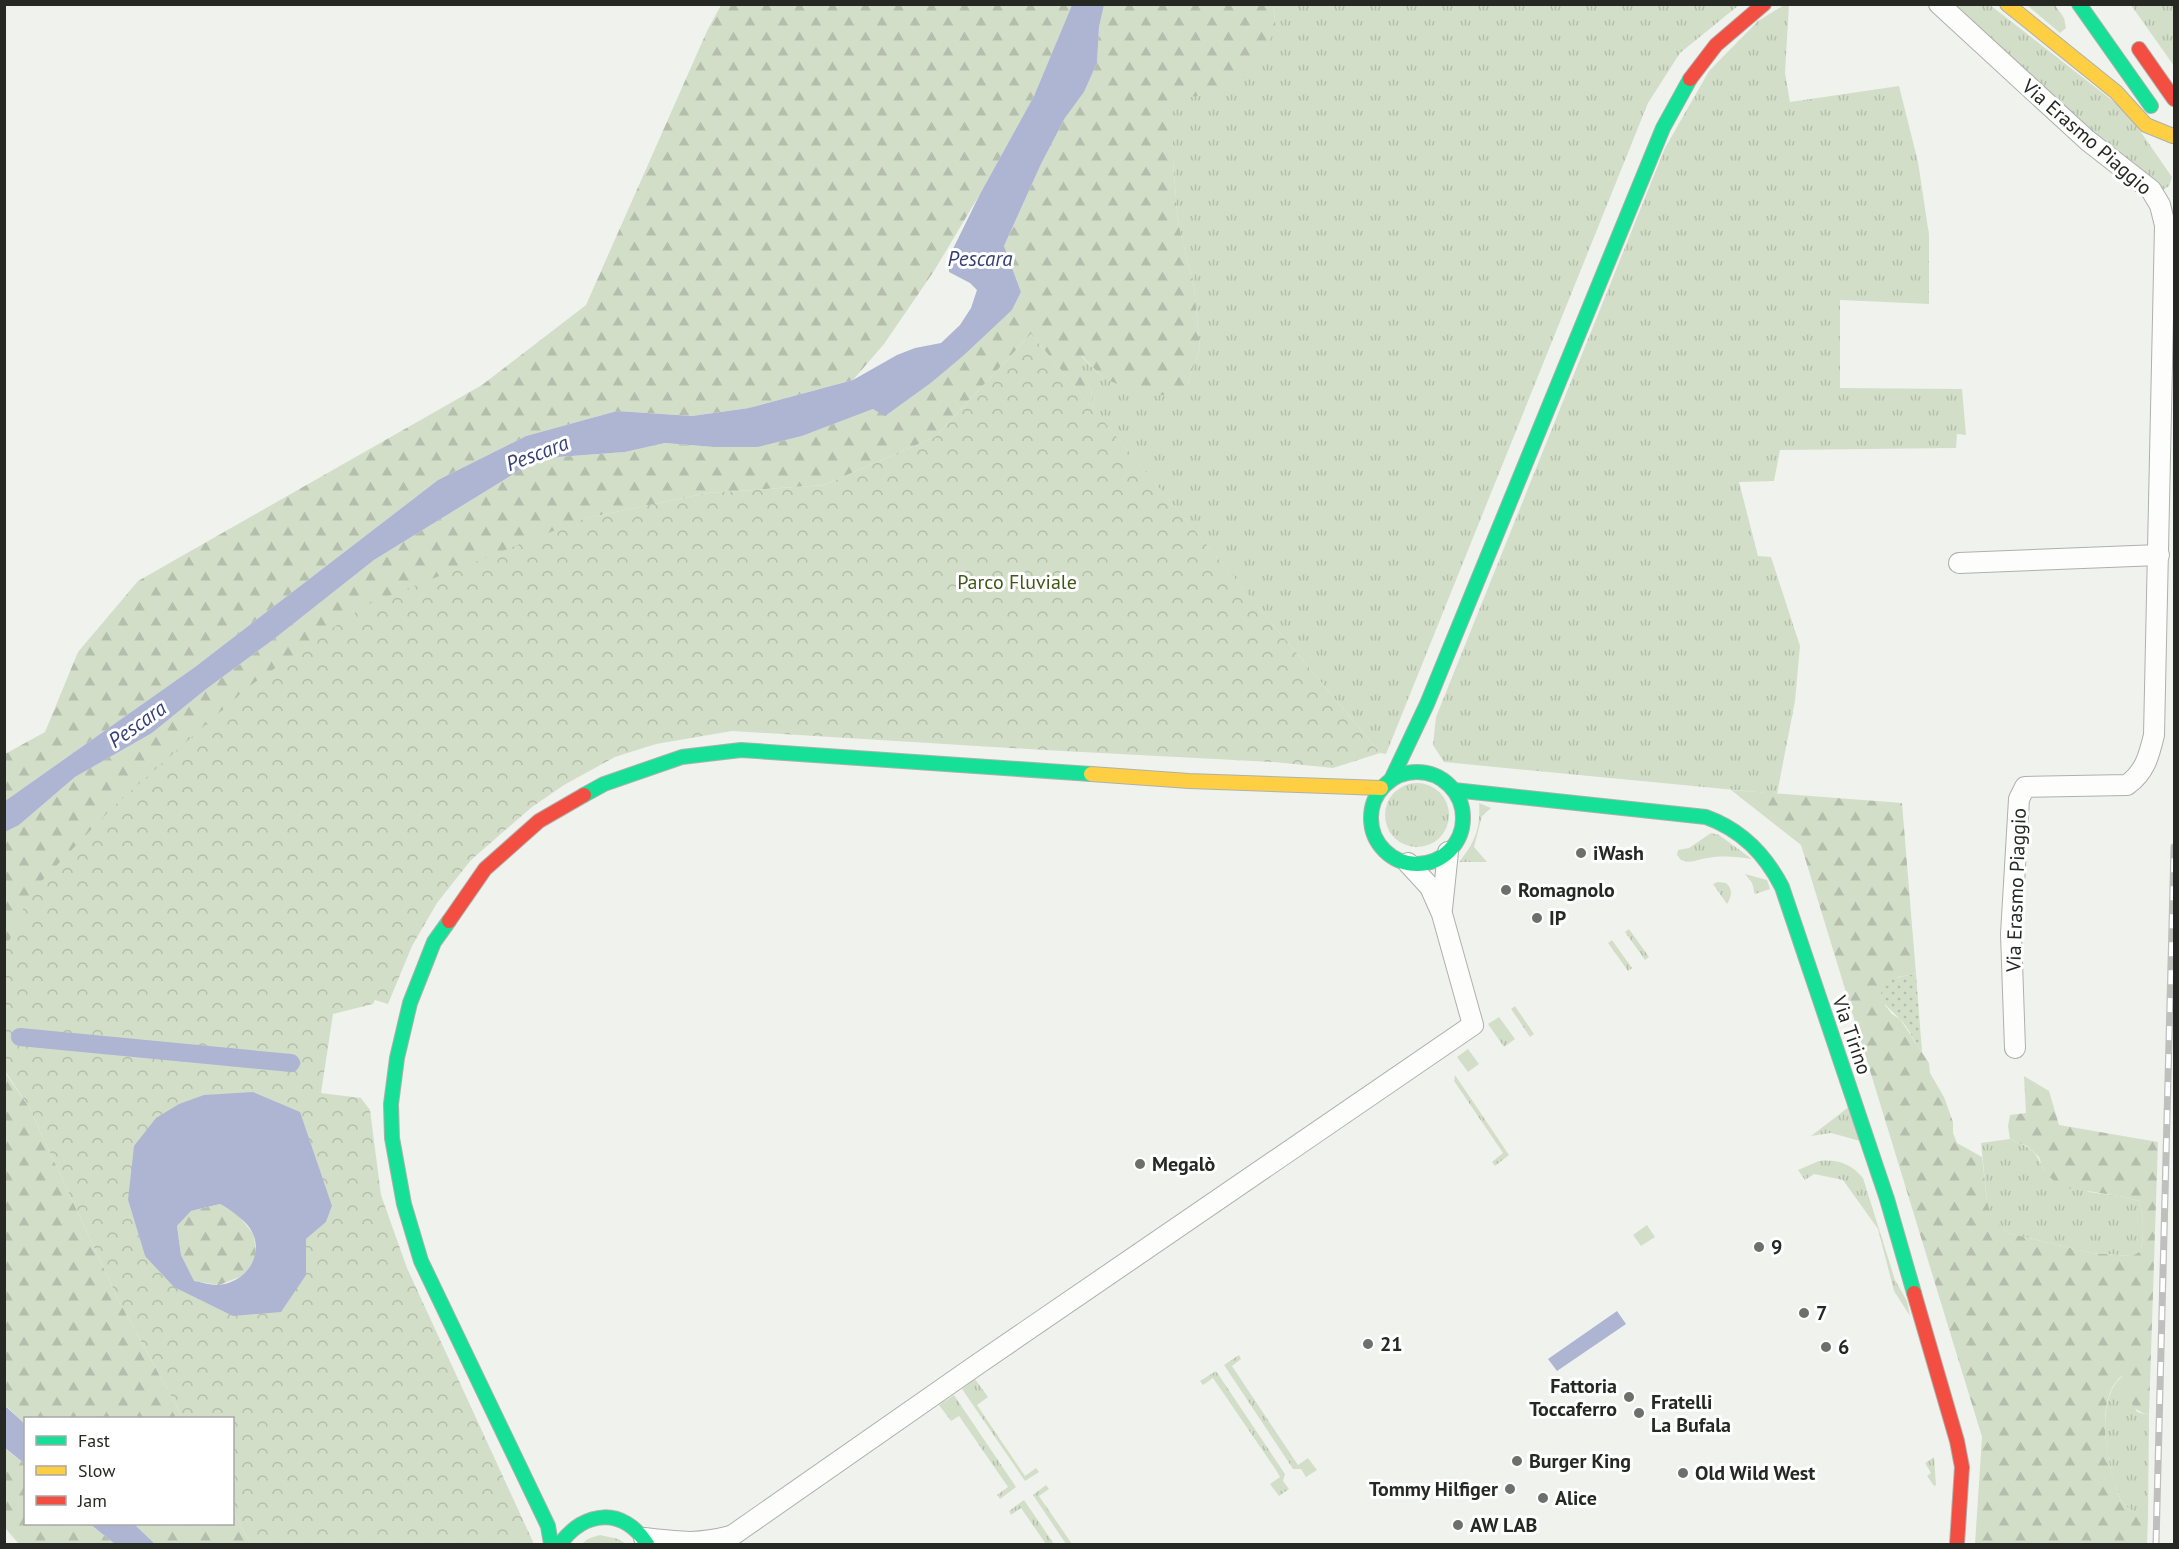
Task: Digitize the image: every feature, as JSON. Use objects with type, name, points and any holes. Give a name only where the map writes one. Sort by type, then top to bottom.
[{"type":"main road","points":[[551,1545],[548,1526],[421,1261],[404,1204],[392,1138],[391,1104],[397,1058],[410,1003],[434,942],[485,869],[539,821],[604,784],[682,757],[741,750],[1189,781],[1386,784],[1402,774],[1426,772],[1437,776],[1454,790],[1462,807],[1463,817],[1459,836],[1448,852],[1429,862],[1408,863],[1389,854],[1376,839],[1371,826],[1374,800],[1386,784],[1426,704],[1668,117],[1692,72],[1709,50],[1764,4]]},
{"type":"main road","points":[[2007,4],[2116,92],[2146,124],[2174,138]]},
{"type":"main road","points":[[2079,4],[2174,138]]},
{"type":"main road","points":[[2132,39],[2175,99]]},
{"type":"main road","points":[[1424,742],[1426,704]]},
{"type":"main road","points":[[1430,758],[1437,776]]},
{"type":"main road","name":"Via Tirino","points":[[1454,790],[1720,820],[1750,842],[1776,874],[1887,1199],[1958,1441],[1962,1467],[1957,1545]]},
{"type":"main road","points":[[560,1545],[564,1536],[575,1526],[597,1517],[620,1520],[634,1527],[646,1541]]},
{"type":"street","name":"Via Erasmo Piaggio","points":[[1939,4],[2087,140],[2151,190],[2160,205],[2165,225],[2154,735],[2148,761],[2137,778],[2127,785],[2025,787],[2019,799],[2011,934],[2015,1048]]},
{"type":"street","points":[[1959,563],[2159,555]]},
{"type":"street","points":[[1442,914],[1448,852]]},
{"type":"street","points":[[646,1541],[707,1543],[725,1540],[984,1359],[1473,1025],[1442,914],[1430,887],[1408,863]]},
{"type":"green space","points":[[721,5],[1072,5],[1034,96],[980,194],[934,271],[884,344],[853,380],[749,408],[692,416],[617,411],[526,436],[438,480],[195,667],[5,801],[5,754],[45,732],[78,652],[138,581],[482,385],[586,305],[707,31]]},
{"type":"green space","points":[[1104,5],[1273,5],[1276,28],[1253,74],[1202,95],[1173,100],[1173,161],[1178,222],[1194,287],[1200,348],[1187,385],[1165,395],[1146,396],[1103,378],[1082,356],[1080,368],[1091,390],[1094,410],[1031,334],[935,437],[824,485],[708,493],[586,518],[31,893],[5,951],[5,832],[19,825],[75,777],[152,733],[374,560],[533,462],[558,457],[625,452],[665,443],[714,447],[758,447],[802,436],[873,409],[932,382],[1012,310],[1021,292],[1004,246],[1041,164],[1065,118],[1084,92],[1097,63],[1099,27]]},
{"type":"green space","points":[[1273,5],[1739,5],[1680,53],[1648,103],[1386,754],[1380,753],[1094,410],[1091,390],[1079,368],[1081,356],[1103,378],[1187,385],[1200,348],[1194,287],[1178,222],[1173,161],[1173,99],[1202,95],[1276,28]]},
{"type":"green space","points":[[1784,5],[1789,5],[1785,73],[1790,102],[1899,86],[1918,162],[1929,235],[1929,304],[1840,300],[1840,388],[1962,389],[1966,435],[1957,434],[1956,448],[1780,450],[1774,481],[1739,482],[1758,556],[1771,557],[1800,646],[1795,701],[1777,794],[1444,762],[1433,745],[1436,717],[1665,148],[1709,71],[1758,21]]},
{"type":"green space","points":[[1947,5],[1990,5],[2127,112],[2172,177],[2169,186],[2160,192]]},
{"type":"green space","points":[[2027,5],[2055,5],[2064,18],[2066,28],[2060,33]]},
{"type":"green space","points":[[2131,5],[2174,5],[2174,66]]},
{"type":"green space","name":"Parco Fluviale","points":[[1031,334],[1380,753],[1333,768],[1274,762],[732,731],[656,744],[615,757],[564,785],[532,807],[471,860],[437,903],[412,946],[388,1004],[375,1000],[373,1004],[333,1014],[321,1093],[361,1098],[370,1110],[381,1195],[407,1268],[534,1544],[250,1544],[234,1511],[234,1417],[182,1417],[118,1299],[29,1107],[5,1071],[5,951],[30,893],[115,805],[248,687],[366,605],[586,518],[708,493],[824,485],[935,437]],"holes":[[[128,1200],[332,1206],[326,1222],[306,1239],[306,1275],[233,1316],[145,1256]]]},
{"type":"green space","points":[[1411,783],[1423,783],[1440,792],[1447,803],[1449,815],[1447,827],[1440,838],[1423,847],[1411,847],[1399,842],[1390,833],[1385,821],[1385,809],[1390,797],[1399,788]]},
{"type":"green space","points":[[1731,790],[1902,803],[1916,974],[1898,977],[1885,1005],[1892,1014],[1900,1019],[1929,1063],[1930,1073],[1944,1097],[1953,1122],[1953,1133],[1957,1143],[1982,1157],[1987,1201],[1992,1218],[2008,1233],[2091,1253],[2132,1256],[2141,1251],[2143,1220],[2139,1201],[2061,1187],[2044,1172],[2039,1157],[2027,1146],[2010,1139],[2008,1126],[2010,1115],[2026,1113],[2024,1076],[2049,1091],[2059,1125],[2158,1142],[2149,1415],[2132,1405],[2122,1376],[2114,1385],[2108,1398],[2105,1429],[2112,1475],[2120,1498],[2129,1509],[2148,1518],[2147,1544],[1975,1544],[1982,1437],[1801,845]]},
{"type":"green space","points":[[1479,803],[1491,808],[1482,816],[1474,847],[1487,862],[1459,862],[1469,849],[1475,835],[1479,820]]},
{"type":"green space","points":[[1711,833],[1719,835],[1752,859],[1719,857],[1687,862],[1677,855],[1678,850],[1689,848]]},
{"type":"green space","points":[[1745,874],[1767,880],[1770,889],[1755,894],[1752,883]]},
{"type":"green space","points":[[1726,883],[1730,888],[1731,896],[1727,904],[1713,884]]},
{"type":"green space","points":[[1629,929],[1649,957],[1645,960],[1625,932]]},
{"type":"green space","points":[[1612,940],[1632,968],[1628,971],[1608,943]]},
{"type":"green space","points":[[1916,974],[1922,1052],[1903,1022],[1886,1006],[1881,993],[1881,987],[1889,981]]},
{"type":"green space","points":[[1515,1006],[1534,1034],[1530,1037],[1511,1009]]},
{"type":"green space","points":[[1499,1017],[1515,1039],[1504,1047],[1488,1024]]},
{"type":"green space","points":[[1468,1049],[1479,1064],[1468,1072],[1457,1057]]},
{"type":"green space","points":[[4,1071],[29,1107],[118,1299],[182,1417],[24,1417],[24,1423],[5,1405]]},
{"type":"green space","points":[[1455,1075],[1509,1155],[1495,1166],[1492,1162],[1503,1153],[1454,1081]]},
{"type":"green space","points":[[1850,1106],[1860,1141],[1831,1133],[1811,1136]]},
{"type":"green space","points":[[2010,1139],[2032,1151],[2039,1159],[2044,1172],[2089,1192],[2139,1201],[2143,1220],[2141,1251],[2132,1256],[2091,1253],[2008,1233],[1992,1219],[1987,1201],[1981,1143]]},
{"type":"green space","points":[[1819,1161],[1844,1164],[1854,1169],[1863,1178],[1895,1280],[1907,1301],[1910,1316],[1894,1291],[1878,1229],[1843,1180],[1814,1174],[1805,1180],[1798,1170]]},
{"type":"green space","points":[[220,1204],[239,1216],[254,1235],[256,1256],[245,1275],[219,1285],[193,1281],[181,1255],[177,1226],[191,1211]]},
{"type":"green space","points":[[1647,1225],[1655,1237],[1641,1246],[1633,1235]]},
{"type":"green space","points":[[1239,1355],[1241,1359],[1232,1366],[1298,1465],[1308,1458],[1317,1470],[1306,1477],[1301,1469],[1293,1469],[1224,1365]]},
{"type":"green space","points":[[1216,1371],[1285,1474],[1283,1481],[1289,1489],[1279,1496],[1270,1484],[1280,1477],[1213,1378],[1203,1385],[1200,1381]]},
{"type":"green space","points":[[2123,1376],[2137,1412],[2149,1415],[2148,1518],[2132,1511],[2120,1498],[2112,1475],[2106,1445],[2105,1428],[2109,1398],[2114,1385]]},
{"type":"green space","points":[[975,1379],[988,1397],[977,1405],[1025,1476],[1036,1468],[1039,1472],[1025,1481],[962,1389]]},
{"type":"green space","points":[[954,1395],[1016,1487],[1000,1499],[997,1495],[1008,1487],[959,1416],[951,1421],[939,1405]]},
{"type":"green space","points":[[4,1448],[24,1463],[24,1525],[91,1525],[115,1544],[19,1544],[5,1528]]},
{"type":"green space","points":[[1934,1457],[1936,1485],[1934,1486],[1927,1476],[1931,1473],[1925,1463]]},
{"type":"green space","points":[[1046,1485],[1049,1489],[1039,1496],[1072,1544],[1066,1544],[1033,1495]]},
{"type":"green space","points":[[1024,1500],[1054,1544],[1046,1544],[1021,1508],[1011,1515],[1009,1511]]},
{"type":"green space","points":[[234,1511],[250,1544],[155,1544],[135,1525],[234,1525]]},
{"type":"green space","points":[[600,1535],[618,1539],[626,1544],[581,1544]]},
{"type":"water","name":"Pescara","points":[[1072,5],[1104,5],[1099,27],[1097,63],[1084,92],[1065,118],[1041,164],[1004,246],[1021,292],[1012,310],[932,382],[885,416],[873,409],[802,436],[758,447],[714,447],[665,443],[625,452],[558,457],[533,462],[374,560],[152,733],[75,777],[19,825],[5,832],[5,801],[195,667],[438,480],[526,436],[617,411],[692,416],[749,408],[853,380],[897,355],[915,348],[941,343],[960,325],[971,308],[977,290],[970,283],[949,272],[949,257],[980,194],[1034,96]]},
{"type":"water","points":[[253,1092],[300,1112],[332,1206],[326,1222],[306,1239],[306,1275],[281,1312],[233,1316],[174,1287],[145,1256],[128,1200],[134,1146],[156,1118],[179,1104],[204,1095]],"holes":[[[220,1204],[240,1217],[252,1231],[256,1245],[255,1254],[248,1270],[242,1276],[226,1284],[214,1285],[194,1281],[181,1255],[177,1226],[191,1211]]]},
{"type":"water","points":[[1617,1311],[1626,1324],[1557,1371],[1548,1359]]},
{"type":"water","points":[[4,1405],[24,1423],[24,1463],[5,1448]]},
{"type":"water","points":[[91,1525],[135,1525],[155,1544],[115,1544]]},
{"type":"waterway","points":[[15,1033],[298,1063]]},
{"type":"waterway","points":[[20,1037],[291,1063]]},
{"type":"railway","points":[[2156,1544],[2174,847]]},
{"type":"traffic: fast","points":[[2079,4],[2151,106]]},
{"type":"traffic: fast","points":[[1391,780],[1427,704],[1663,128],[1690,79]]},
{"type":"traffic: fast","points":[[584,795],[604,784],[682,757],[741,750],[1091,774]]},
{"type":"traffic: fast","points":[[1417,772],[1435,775],[1450,785],[1460,800],[1463,818],[1460,836],[1450,851],[1435,861],[1417,864],[1399,861],[1384,851],[1374,836],[1371,818],[1374,800],[1384,785],[1399,775],[1417,772]]},
{"type":"traffic: fast","points":[[1454,790],[1706,817],[1731,829],[1751,844],[1768,864],[1782,887],[1887,1199],[1914,1293]]},
{"type":"traffic: fast","points":[[449,921],[434,942],[410,1003],[397,1058],[391,1104],[392,1138],[404,1204],[421,1261],[548,1526],[551,1544]]},
{"type":"traffic: fast","points":[[560,1544],[581,1524],[604,1517],[627,1524],[647,1544]]},
{"type":"traffic: slow","points":[[2007,4],[2116,92],[2146,125],[2173,136]]},
{"type":"traffic: slow","points":[[1091,774],[1189,781],[1381,788]]},
{"type":"traffic: jam","points":[[1690,79],[1716,45],[1764,4]]},
{"type":"traffic: jam","points":[[2139,49],[2174,99]]},
{"type":"traffic: jam","points":[[449,921],[485,869],[539,821],[584,795]]},
{"type":"traffic: jam","points":[[1914,1293],[1957,1441],[1962,1467],[1957,1544]]},
{"type":"place","name":"iWash","points":[[1581,853]]},
{"type":"place","name":"Romagnolo","points":[[1506,890]]},
{"type":"place","name":"IP","points":[[1537,918]]},
{"type":"place","name":"Megalò","points":[[1140,1164]]},
{"type":"place","name":"9","points":[[1759,1247]]},
{"type":"place","name":"7","points":[[1804,1313]]},
{"type":"place","name":"21","points":[[1368,1344]]},
{"type":"place","name":"6","points":[[1826,1347]]},
{"type":"place","name":"Fattoria Toccaferro","points":[[1629,1397]]},
{"type":"place","name":"Fratelli La Bufala","points":[[1639,1413]]},
{"type":"place","name":"Burger King","points":[[1517,1461]]},
{"type":"place","name":"Old Wild West","points":[[1683,1473]]},
{"type":"place","name":"Tommy Hilfiger","points":[[1510,1489]]},
{"type":"place","name":"Alice","points":[[1543,1498]]},
{"type":"place","name":"AW LAB","points":[[1458,1525]]}]
